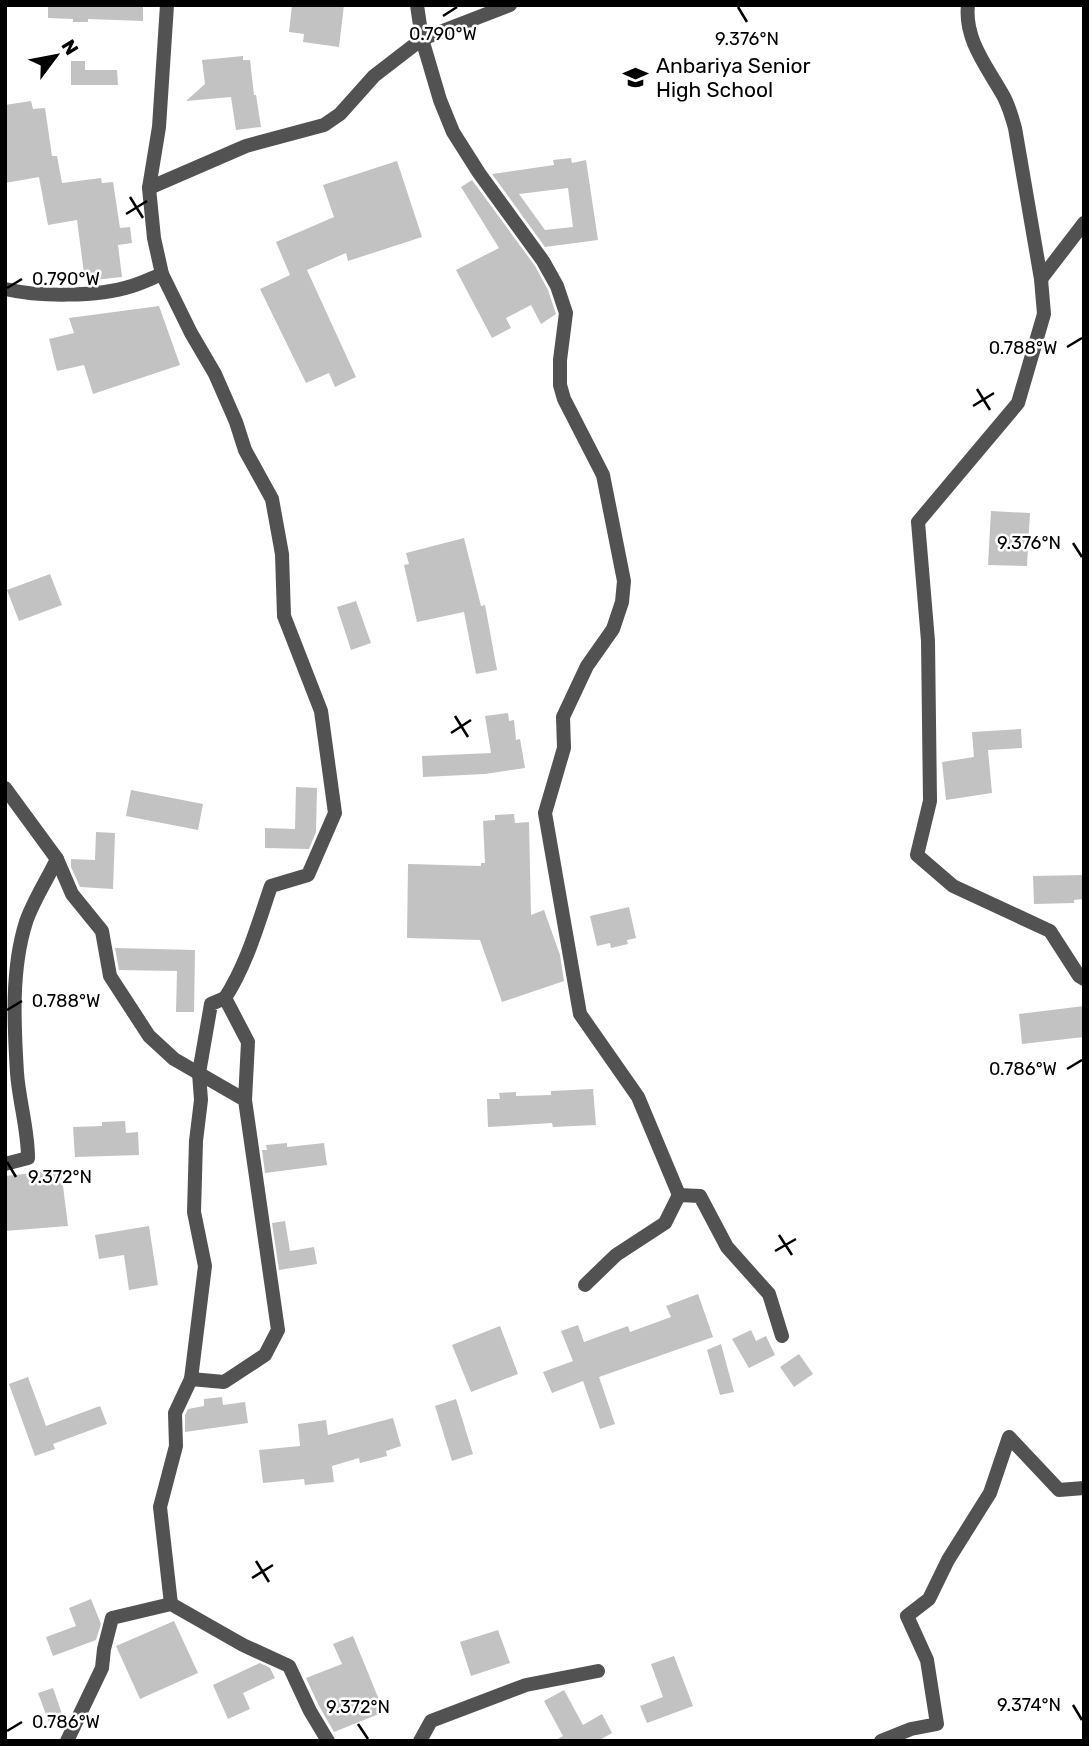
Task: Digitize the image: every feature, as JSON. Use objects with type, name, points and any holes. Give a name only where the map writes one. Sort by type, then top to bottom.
[{"type":"street","points":[[167,5],[159,127],[149,188],[154,238],[162,274],[215,374],[245,450],[272,499],[282,554],[284,616],[321,711],[335,813],[308,875],[271,886],[243,962],[225,998],[211,1004],[199,1073],[201,1100],[196,1141],[194,1212],[205,1266],[191,1379],[174,1413],[176,1446],[160,1507],[171,1604]]},
{"type":"street","points":[[417,5],[422,39],[440,100],[453,132],[479,173],[543,261],[557,286],[566,313],[560,360],[562,392],[603,475],[624,581],[622,603],[613,629],[587,666],[563,717],[564,748],[545,813],[580,1014],[638,1097],[679,1195]]},
{"type":"street","points":[[149,188],[246,146],[324,125],[340,114],[374,76],[422,39],[510,5]]},
{"type":"street","points":[[968,5],[968,29],[1009,108],[1015,128],[1041,279],[1044,314],[1018,403],[918,522],[928,641],[930,801],[917,855],[953,886],[1050,931],[1079,976],[1084,979]]},
{"type":"street","points":[[1041,279],[1084,223]]},
{"type":"street","points":[[5,289],[60,294],[102,292],[131,287],[162,274]]},
{"type":"street","points":[[8,795],[57,859],[72,894],[102,931],[110,976],[149,1036],[174,1059],[245,1100]]},
{"type":"street","points":[[5,1164],[28,1158],[18,1075],[15,997],[20,946],[27,919],[57,859]]},
{"type":"street","points":[[191,1379],[224,1382],[265,1355],[278,1330],[245,1100],[248,1042],[225,998]]},
{"type":"street","points":[[584,1285],[616,1255],[664,1223],[679,1195]]},
{"type":"street","points":[[679,1195],[700,1196],[727,1247],[769,1294],[782,1336]]},
{"type":"street","points":[[881,1741],[911,1729],[937,1724],[928,1660],[907,1616],[929,1600],[948,1560],[990,1493],[1009,1437],[1059,1490],[1084,1488]]},
{"type":"street","points":[[68,1741],[103,1668],[104,1649],[112,1618],[171,1604],[289,1667],[328,1741]]},
{"type":"street","points":[[420,1741],[431,1721],[526,1685],[598,1671]]},
{"type":"building","points":[[48,5],[143,5],[143,21],[88,19],[88,22],[73,22],[73,19],[48,18]]},
{"type":"building","points":[[292,5],[344,5],[339,47],[303,42],[304,34],[289,32]]},
{"type":"building","points":[[243,56],[243,60],[250,60],[261,127],[236,130],[231,97],[186,101],[205,84],[202,60]]},
{"type":"building","points":[[71,61],[85,61],[85,70],[117,70],[118,85],[71,85]]},
{"type":"building","points":[[31,101],[33,109],[45,108],[52,156],[57,156],[62,183],[101,178],[102,183],[113,182],[120,228],[130,227],[132,243],[118,245],[122,277],[85,281],[77,220],[48,225],[39,177],[5,183],[5,105]]},
{"type":"building","points":[[571,158],[572,163],[586,160],[598,240],[545,247],[492,174],[554,165],[553,160]],"holes":[[[568,188],[573,227],[545,230],[519,194]]]},
{"type":"building","points":[[397,161],[422,237],[348,261],[346,253],[307,270],[356,377],[335,387],[329,373],[306,383],[260,289],[290,275],[276,242],[334,217],[323,185]]},
{"type":"building","points":[[472,180],[535,266],[548,290],[556,314],[541,324],[531,305],[506,318],[511,328],[492,338],[456,270],[499,248],[461,187]]},
{"type":"building","points":[[159,306],[180,365],[93,394],[84,365],[57,371],[49,339],[74,333],[69,318]]},
{"type":"building","points":[[991,511],[1030,513],[1027,566],[988,565]]},
{"type":"building","points":[[464,538],[481,606],[485,605],[497,670],[476,674],[464,612],[417,622],[404,565],[409,564],[406,553]]},
{"type":"building","points":[[50,574],[62,605],[19,621],[7,590]]},
{"type":"building","points":[[356,601],[371,643],[351,650],[337,607]]},
{"type":"building","points":[[508,713],[509,721],[514,720],[516,740],[520,739],[525,768],[485,774],[423,777],[422,756],[491,753],[485,716]]},
{"type":"building","points":[[1021,729],[1022,748],[988,750],[992,793],[946,800],[942,762],[974,757],[972,732]]},
{"type":"building","points":[[296,787],[317,788],[316,832],[309,849],[265,848],[265,828],[295,829]]},
{"type":"building","points":[[131,790],[203,804],[198,830],[126,816]]},
{"type":"building","points":[[514,814],[515,823],[529,822],[531,915],[544,910],[560,955],[564,981],[502,1002],[480,940],[407,938],[408,864],[481,866],[481,863],[485,863],[483,821],[495,820],[495,815]]},
{"type":"building","points":[[96,832],[115,833],[113,889],[80,887],[71,867],[71,859],[95,860]]},
{"type":"building","points":[[1084,875],[1084,899],[1074,900],[1074,903],[1034,904],[1033,876]]},
{"type":"building","points":[[629,907],[636,938],[627,940],[628,944],[611,948],[610,943],[597,946],[590,916]]},
{"type":"building","points":[[115,948],[195,950],[194,1012],[176,1012],[177,971],[119,970]]},
{"type":"building","points":[[1084,1006],[1084,1037],[1022,1044],[1019,1014]]},
{"type":"building","points":[[593,1089],[596,1125],[553,1127],[552,1123],[488,1127],[487,1099],[500,1099],[499,1093],[516,1092],[516,1096],[551,1095],[551,1091]]},
{"type":"building","points":[[125,1121],[126,1133],[138,1132],[139,1155],[75,1157],[73,1127],[102,1126],[102,1122]]},
{"type":"building","points":[[287,1143],[287,1147],[324,1143],[327,1165],[265,1173],[262,1150],[267,1150],[266,1145]]},
{"type":"building","points":[[61,1170],[68,1226],[5,1231],[5,1176]]},
{"type":"building","points":[[285,1221],[290,1251],[314,1247],[317,1264],[279,1270],[272,1223]]},
{"type":"building","points":[[149,1226],[158,1285],[129,1290],[124,1255],[99,1259],[95,1235]]},
{"type":"building","points":[[698,1294],[713,1337],[599,1377],[615,1424],[600,1429],[583,1381],[552,1393],[543,1372],[573,1361],[561,1331],[578,1325],[584,1342],[628,1326],[630,1332],[671,1317],[666,1306]]},
{"type":"building","points":[[500,1326],[518,1374],[471,1392],[452,1345]]},
{"type":"building","points":[[751,1330],[756,1341],[766,1336],[775,1355],[749,1368],[732,1339]]},
{"type":"building","points":[[721,1344],[734,1392],[720,1395],[707,1350]]},
{"type":"building","points":[[799,1354],[813,1374],[794,1387],[780,1367]]},
{"type":"building","points":[[28,1377],[46,1426],[100,1406],[107,1424],[53,1444],[55,1449],[35,1456],[9,1384]]},
{"type":"building","points":[[222,1397],[223,1405],[245,1402],[248,1423],[185,1432],[185,1415],[188,1409],[204,1406],[204,1399]]},
{"type":"building","points":[[456,1399],[473,1454],[452,1461],[435,1406]]},
{"type":"building","points":[[393,1418],[401,1446],[386,1451],[387,1456],[360,1463],[359,1458],[332,1466],[334,1482],[305,1485],[304,1479],[263,1483],[259,1450],[300,1446],[298,1424],[326,1420],[328,1435]]},
{"type":"building","points":[[91,1599],[101,1624],[96,1640],[53,1656],[46,1637],[76,1626],[69,1608]]},
{"type":"building","points":[[174,1621],[198,1673],[140,1699],[116,1646]]},
{"type":"building","points":[[498,1630],[510,1663],[471,1676],[460,1642]]},
{"type":"building","points":[[353,1636],[384,1712],[334,1732],[306,1678],[342,1664],[333,1644]]},
{"type":"building","points":[[674,1656],[693,1706],[647,1723],[640,1706],[663,1697],[651,1664]]},
{"type":"building","points":[[260,1663],[270,1668],[275,1678],[243,1693],[250,1709],[228,1719],[213,1685]]},
{"type":"building","points":[[53,1688],[64,1720],[50,1725],[38,1693]]},
{"type":"building","points":[[564,1690],[583,1725],[602,1714],[612,1733],[598,1741],[554,1741],[563,1736],[544,1701]]},
{"type":"place","name":"Anbariya Senior High School","points":[[636,77]]}]
